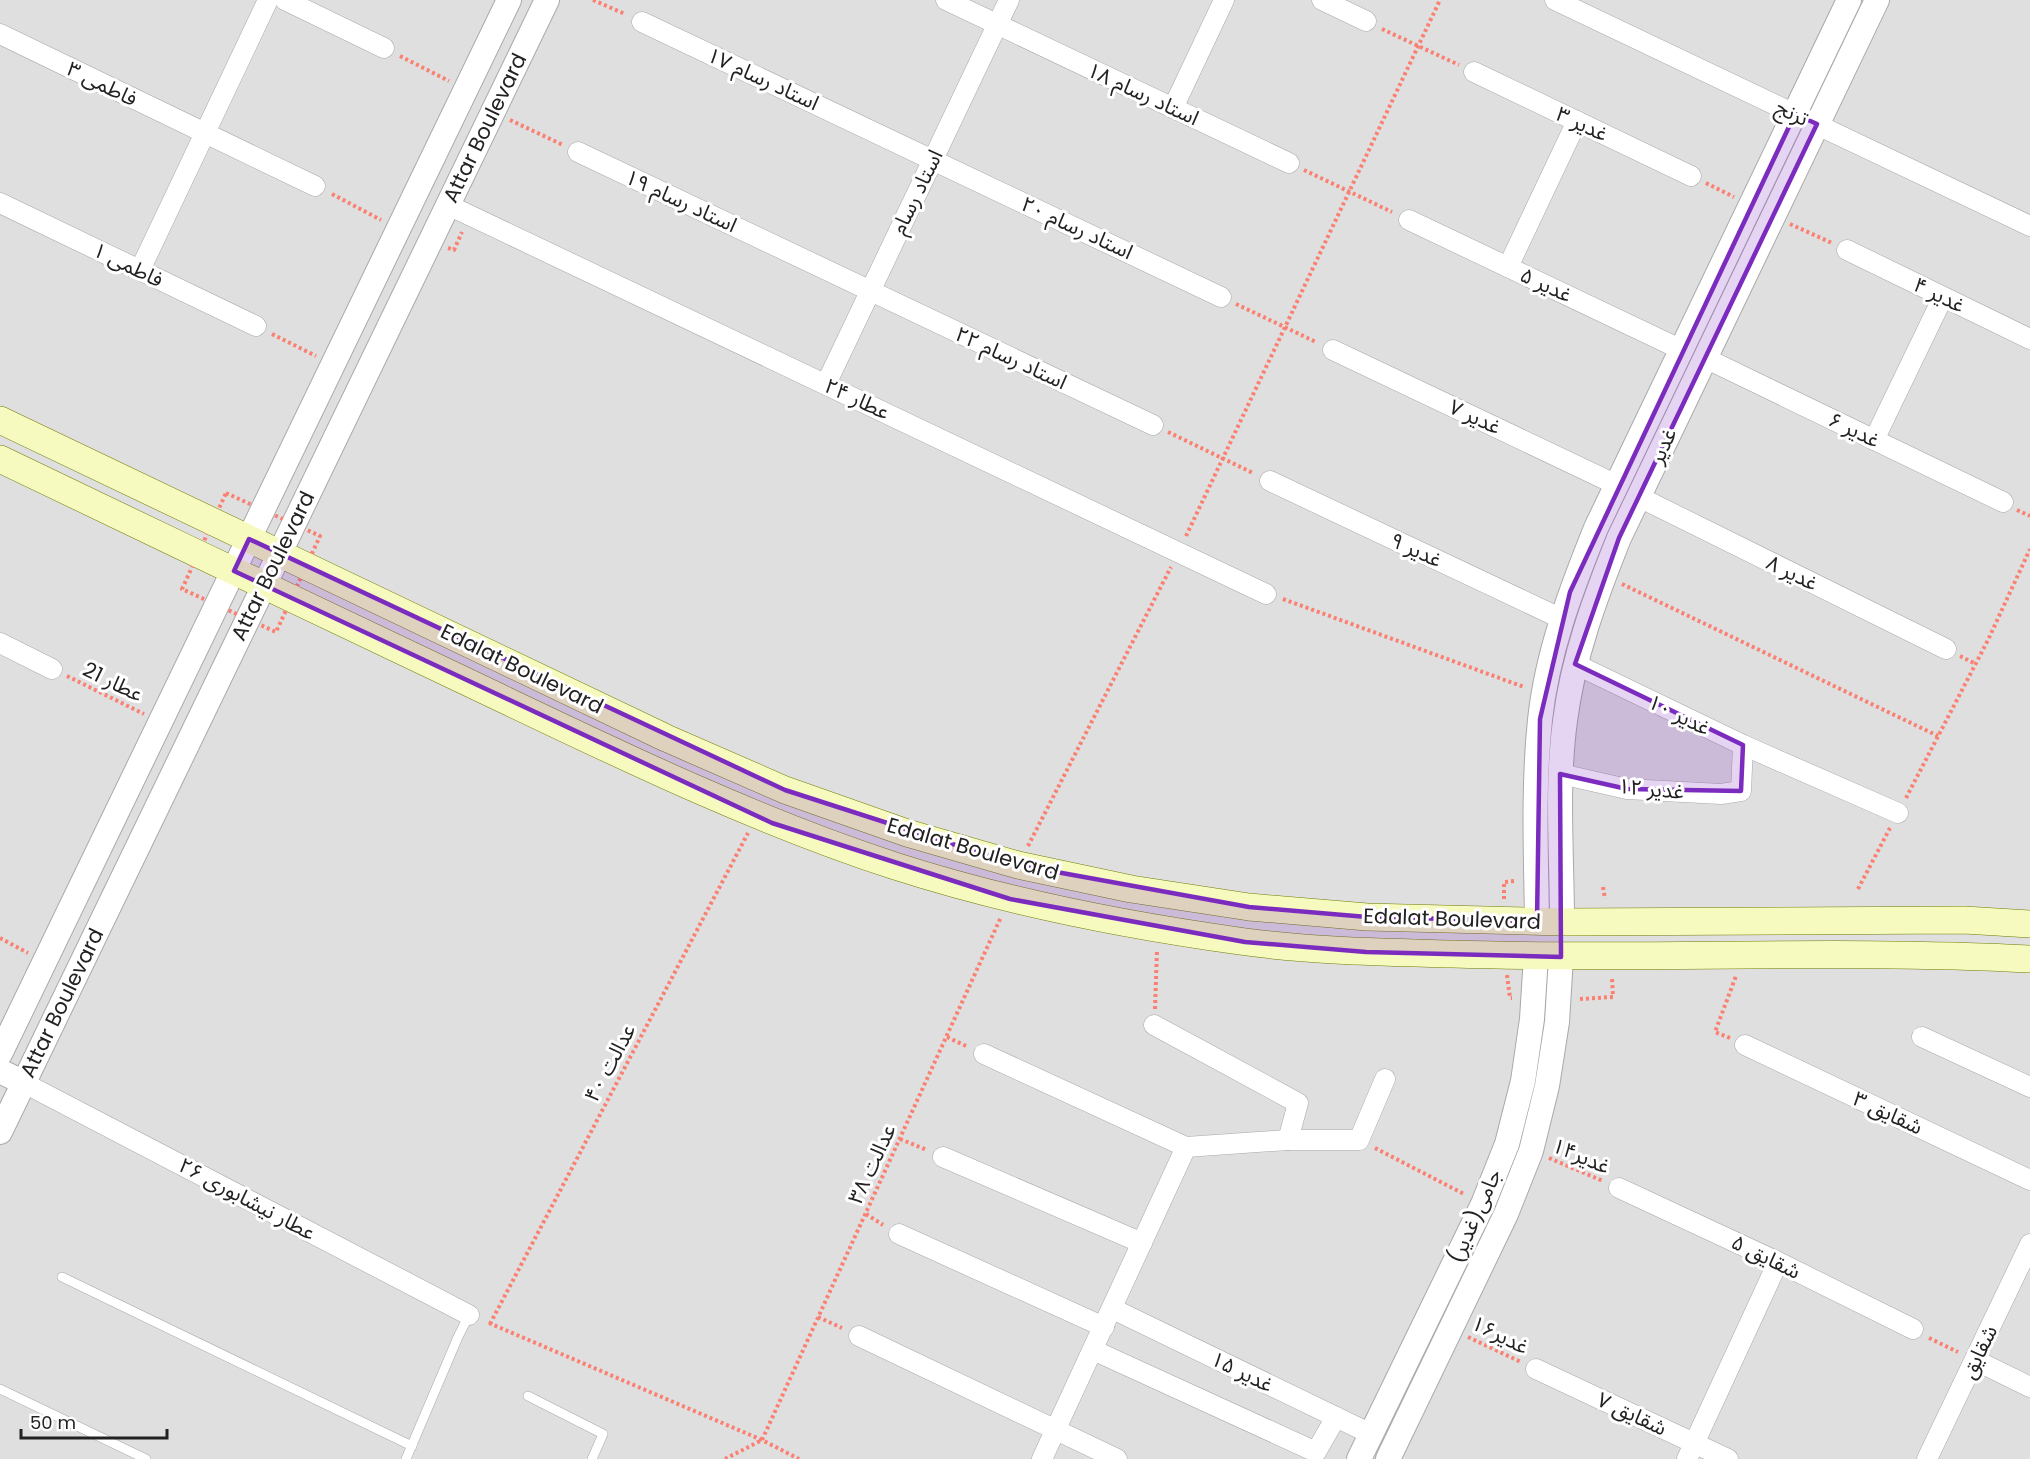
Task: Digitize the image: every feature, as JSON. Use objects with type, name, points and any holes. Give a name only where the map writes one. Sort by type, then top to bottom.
[{"type":"main road","name":"Edalat Boulevard","points":[[0,420],[666,738],[785,790],[907,833],[1018,865],[1131,889],[1249,907],[1367,917],[1550,922],[1964,920],[2030,924]]},
{"type":"main road","name":"Edalat Boulevard","points":[[0,459],[651,770],[757,816],[897,866],[1010,899],[1158,928],[1245,942],[1366,952],[1549,957],[1963,955],[2030,959]]},
{"type":"main road","points":[[1549,957],[1550,922]]},
{"type":"street","points":[[140,270],[268,0]]},
{"type":"street","points":[[285,0],[384,48]]},
{"type":"street","name":"Attar Boulevard","points":[[0,1054],[509,0]]},
{"type":"street","name":"Attar Boulevard","points":[[0,1132],[547,0]]},
{"type":"street","name":"استاد رسام ۱۸","points":[[946,0],[1289,163]]},
{"type":"street","name":"استاد رسام","points":[[825,384],[1009,0]]},
{"type":"street","points":[[1173,108],[1224,0]]},
{"type":"street","points":[[1322,0],[1366,21]]},
{"type":"street","name":"ترنج","points":[[1555,0],[2030,226]]},
{"type":"street","name":"غدیر","points":[[1550,922],[1536,780],[1544,694],[1562,619],[1583,560],[1617,485],[1849,0]]},
{"type":"street","name":"غدیر","points":[[1550,922],[1564,722],[1575,664],[1594,600],[1619,538],[1877,0]]},
{"type":"street","name":"استاد رسام ۱۷","points":[[642,22],[933,160]]},
{"type":"street","name":"فاطمی ۳","points":[[0,34],[315,186]]},
{"type":"street","name":"غدیر ۳","points":[[1474,72],[1691,176]]},
{"type":"street","points":[[1508,267],[1577,121]]},
{"type":"street","name":"استاد رسام ۱۹","points":[[578,152],[870,291]]},
{"type":"street","name":"استاد رسام ۲۰","points":[[933,160],[1221,297]]},
{"type":"street","name":"فاطمی ۱","points":[[0,203],[256,326]]},
{"type":"street","name":"عطار ۲۴","points":[[448,205],[1266,594]]},
{"type":"street","name":"غدیر ۵","points":[[1409,220],[1682,350]]},
{"type":"street","name":"غدیر ۴","points":[[1847,250],[2030,339]]},
{"type":"street","name":"استاد رسام ۲۲","points":[[870,291],[1153,425]]},
{"type":"street","points":[[1874,440],[1943,297]]},
{"type":"street","name":"غدیر ۷","points":[[1333,350],[1617,485]]},
{"type":"street","name":"غدیر ۶","points":[[1705,358],[2003,502]]},
{"type":"street","name":"غدیر ۹","points":[[1270,481],[1562,619]]},
{"type":"street","name":"غدیر ۸","points":[[1639,497],[1946,650]]},
{"type":"street","points":[[0,643],[52,669]]},
{"type":"street","name":"غدیر ۱۰","points":[[1575,664],[1743,745],[1898,813]]},
{"type":"street","name":"غدیر ۱۲","points":[[1561,774],[1628,789],[1721,794],[1741,791],[1743,745]]},
{"type":"street","name":"جامی(غدیر)","points":[[1388,1459],[1506,1214],[1531,1151],[1547,1086],[1557,1022],[1549,957]]},
{"type":"street","name":"جامی(غدیر)","points":[[1359,1459],[1484,1204],[1507,1144],[1522,1081],[1532,1019],[1549,957]]},
{"type":"street","points":[[1154,1025],[1298,1103],[1288,1140]]},
{"type":"street","points":[[1922,1037],[2030,1088]]},
{"type":"street","name":"شقایق ۳","points":[[1745,1045],[2030,1180]]},
{"type":"street","points":[[984,1054],[1186,1147],[1288,1140],[1359,1140],[1385,1079]]},
{"type":"street","points":[[0,1071],[24,1083]]},
{"type":"street","name":"عطار نیشابوری ۲۶","points":[[24,1083],[469,1315]]},
{"type":"street","points":[[1042,1459],[1186,1147]]},
{"type":"street","points":[[944,1157],[1142,1243]]},
{"type":"street","name":"شقایق ۵","points":[[1619,1188],[1778,1262],[1913,1329]]},
{"type":"street","name":"غدیر ۱۵","points":[[899,1234],[1108,1318],[1371,1434]]},
{"type":"street","name":"شقایق","points":[[1927,1459],[2030,1244]]},
{"type":"street","points":[[1690,1451],[1778,1262]]},
{"type":"street","points":[[859,1336],[1117,1459]]},
{"type":"street","points":[[1093,1350],[1316,1452],[1336,1417]]},
{"type":"street","points":[[1975,1360],[2030,1387]]},
{"type":"street","name":"شقایق ۷","points":[[1536,1369],[1690,1451],[1728,1459]]},
{"type":"lane","points":[[62,1277],[412,1446]]},
{"type":"lane","points":[[406,1459],[469,1315]]},
{"type":"lane","points":[[0,1389],[146,1459]]},
{"type":"lane","points":[[528,1396],[603,1434],[592,1459]]},
{"type":"path","points":[[593,0],[642,22]]},
{"type":"path","points":[[1018,865],[1179,552],[1440,0]]},
{"type":"path","points":[[1366,21],[1474,72]]},
{"type":"path","points":[[384,48],[466,90]]},
{"type":"path","points":[[493,111],[578,152]]},
{"type":"path","points":[[1289,163],[1409,220]]},
{"type":"path","points":[[1691,176],[1751,205]]},
{"type":"path","points":[[1773,216],[1847,250]]},
{"type":"path","points":[[1221,297],[1333,350]]},
{"type":"path","points":[[256,326],[333,365]]},
{"type":"path","points":[[1153,425],[1270,481]]},
{"type":"path","points":[[1858,889],[1988,640],[2030,549]]},
{"type":"path","points":[[1604,575],[1938,736]]},
{"type":"path","points":[[1266,594],[1544,694]]},
{"type":"path","name":"عطار 21","points":[[52,669],[160,722]]},
{"type":"path","name":"عدالت ۴۰","points":[[490,1324],[757,816]]},
{"type":"path","name":"عدالت ۳۸","points":[[762,1440],[1010,899]]},
{"type":"path","points":[[1154,1025],[1158,928]]},
{"type":"path","points":[[0,939],[45,961]]},
{"type":"path","points":[[1744,956],[1714,1032],[1745,1045]]},
{"type":"path","points":[[900,1139],[944,1157]]},
{"type":"path","points":[[1359,1140],[1484,1204]]},
{"type":"path","name":"غدیر۱۴","points":[[1531,1151],[1619,1188]]},
{"type":"path","points":[[469,1315],[762,1440],[799,1459]]},
{"type":"path","points":[[818,1317],[859,1336]]},
{"type":"path","name":"غدیر۱۶","points":[[1451,1329],[1536,1369]]},
{"type":"path","points":[[1913,1329],[1975,1360]]},
{"type":"path","points":[[725,1459],[762,1440]]},
{"type":"highlighted area","points":[[1795,114],[1817,124],[1619,538],[1575,664],[1743,745],[1741,791],[1627,789],[1560,774],[1561,957],[1366,952],[1245,942],[1010,899],[772,823],[234,571],[249,539],[785,790],[1018,865],[1249,907],[1367,917],[1537,921],[1540,719],[1570,592]]},
{"type":"shaded area","points":[[0,0],[2030,0],[2030,1459],[0,1459]]}]
